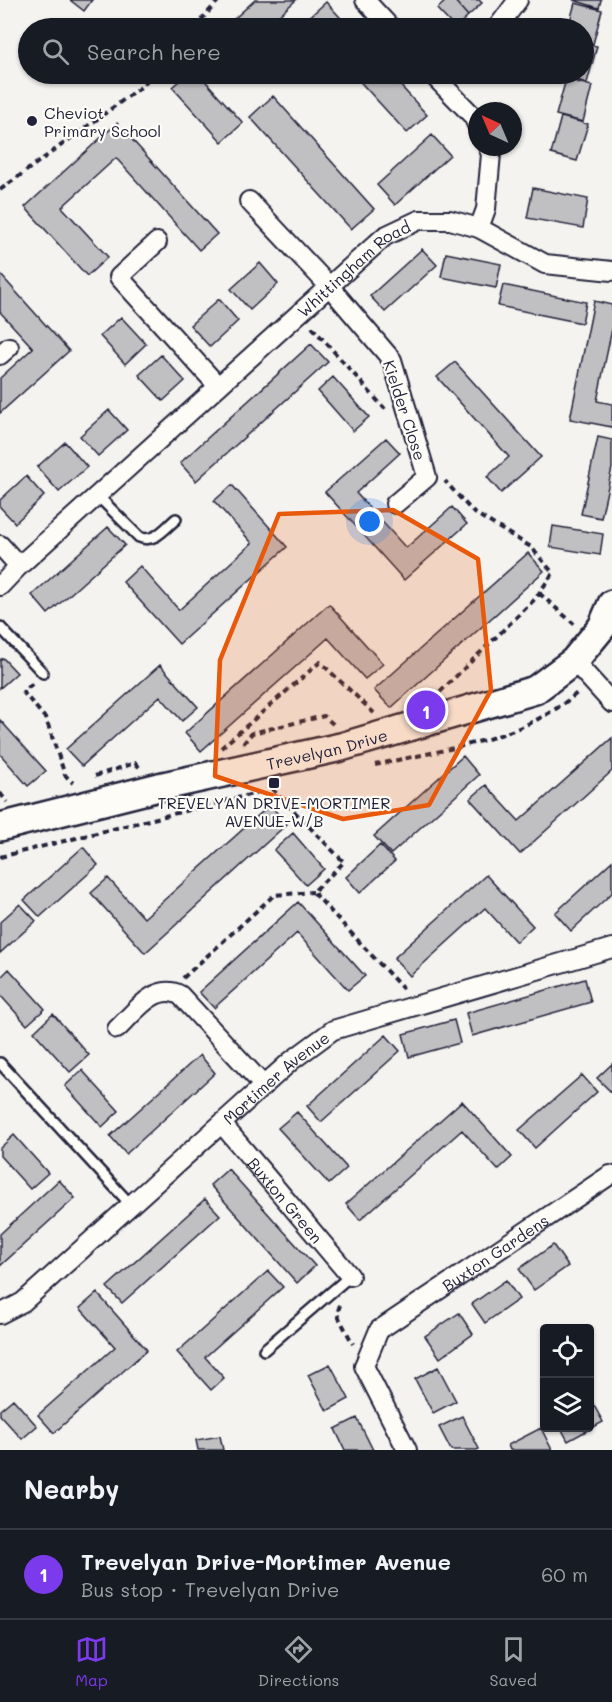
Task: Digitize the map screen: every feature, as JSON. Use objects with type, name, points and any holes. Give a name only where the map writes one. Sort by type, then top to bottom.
[{"type":"street","points":[[365,0],[382,18]]},
{"type":"street","points":[[504,18],[518,0]]},
{"type":"street","points":[[446,84],[468,110]]},
{"type":"street","points":[[479,228],[486,209],[491,156]]},
{"type":"street","name":"Kielder Close","points":[[249,201],[329,286],[392,360],[428,477],[395,504]]},
{"type":"street","name":"Whittingham Road","points":[[0,586],[97,495],[385,236],[419,220],[450,220],[479,228],[545,264],[612,271]]},
{"type":"street","points":[[157,243],[119,277],[218,386]]},
{"type":"street","points":[[0,545],[19,566]]},
{"type":"street","name":"Trevelyan Drive","points":[[0,827],[159,787],[341,747],[535,690],[574,661],[602,627],[612,604]]},
{"type":"street","points":[[574,661],[612,703]]},
{"type":"street","name":"Mortimer Avenue","points":[[0,1314],[23,1302],[264,1086],[333,1030],[612,948]]},
{"type":"street","points":[[117,1029],[158,992],[170,990],[180,995],[264,1086]]},
{"type":"street","name":"Buxton Green","points":[[222,1124],[350,1276]]},
{"type":"street","name":"Buxton Gardens","points":[[364,1366],[379,1330],[610,1175]]},
{"type":"street","points":[[364,1366],[407,1450]]},
{"type":"lane","points":[[97,495],[138,537],[146,540],[153,538],[176,519]]},
{"type":"lane","points":[[0,627],[44,673]]},
{"type":"lane","points":[[0,1063],[131,1205]]},
{"type":"lane","points":[[264,1350],[350,1276]]},
{"type":"path","points":[[203,18],[219,0]]},
{"type":"path","points":[[0,190],[144,84]]},
{"type":"path","points":[[300,313],[473,512],[531,547],[553,573],[539,593],[432,700]]},
{"type":"path","points":[[539,593],[592,639]]},
{"type":"path","points":[[216,753],[320,662],[379,717]]},
{"type":"path","points":[[44,673],[24,692],[46,719],[65,775],[73,783]]},
{"type":"path","points":[[170,990],[274,895],[313,892],[344,862],[272,789]]},
{"type":"path","points":[[313,892],[416,1004]]},
{"type":"path","points":[[350,1276],[337,1314],[364,1366]]},
{"type":"highlighted area","points":[[393,510],[478,559],[491,690],[429,805],[343,819],[215,776],[220,660],[279,514]]},
{"type":"building","points":[[70,0],[92,0],[84,11]]},
{"type":"building","points":[[255,0],[296,0],[276,18],[235,18]]},
{"type":"building","points":[[447,0],[454,0],[468,16],[466,18],[446,18],[437,9]]},
{"type":"building","points":[[454,0],[479,0],[482,3],[468,16]]},
{"type":"building","points":[[573,0],[601,0],[599,8]]},
{"type":"building","points":[[326,2],[341,18],[308,18]]},
{"type":"building","points":[[575,3],[602,10],[594,40],[594,18],[571,18]]},
{"type":"building","points":[[175,84],[208,84],[243,123],[222,142],[172,87]]},
{"type":"building","points":[[362,84],[399,84],[427,115],[407,133]]},
{"type":"building","points":[[565,84],[592,86],[583,122],[556,115]]},
{"type":"building","points":[[273,96],[374,209],[351,229],[250,117]]},
{"type":"building","points":[[561,117],[588,124],[577,161],[551,154]]},
{"type":"building","points":[[117,123],[217,234],[199,250],[116,158],[62,207],[108,257],[87,276],[25,207]]},
{"type":"building","points":[[432,135],[450,155],[395,205],[377,185]]},
{"type":"building","points":[[533,188],[588,199],[583,228],[527,218]]},
{"type":"building","points":[[422,249],[437,265],[385,312],[370,296]]},
{"type":"building","points":[[446,253],[501,264],[496,288],[441,277]]},
{"type":"building","points":[[260,263],[278,284],[250,310],[231,289]]},
{"type":"building","points":[[0,274],[69,351],[0,413],[0,378],[33,348],[0,312]]},
{"type":"building","points":[[503,285],[586,302],[582,323],[498,306]]},
{"type":"building","points":[[219,299],[238,321],[210,347],[190,325]]},
{"type":"building","points":[[594,301],[612,305],[612,329],[597,401],[612,404],[612,427],[570,419]]},
{"type":"building","points":[[121,317],[146,344],[125,364],[100,336]]},
{"type":"building","points":[[311,344],[328,362],[196,481],[180,463]]},
{"type":"building","points":[[161,355],[185,381],[163,401],[139,375]]},
{"type":"building","points":[[455,362],[541,457],[501,493],[487,477],[509,457],[437,377]]},
{"type":"building","points":[[333,377],[369,417],[353,431],[318,391]]},
{"type":"building","points":[[109,410],[127,430],[98,456],[80,436]]},
{"type":"building","points":[[598,437],[612,440],[612,468],[601,518],[581,514]]},
{"type":"building","points":[[386,438],[400,453],[356,493],[406,548],[452,507],[467,524],[404,580],[325,492]]},
{"type":"building","points":[[65,442],[87,467],[59,492],[37,467]]},
{"type":"building","points":[[26,476],[44,496],[15,523],[0,507],[0,500]]},
{"type":"building","points":[[232,485],[287,547],[179,644],[123,582],[140,566],[179,610],[252,543],[214,501]]},
{"type":"building","points":[[553,526],[603,534],[600,555],[550,547]]},
{"type":"building","points":[[108,527],[125,545],[48,614],[32,595]]},
{"type":"building","points":[[528,553],[544,571],[391,708],[374,690]]},
{"type":"building","points":[[329,604],[383,664],[365,679],[328,638],[201,751],[185,733]]},
{"type":"building","points":[[3,658],[17,673],[0,688],[0,660]]},
{"type":"building","points":[[160,665],[198,707],[182,721],[160,696],[82,766],[66,749]]},
{"type":"building","points":[[0,720],[46,771],[28,786],[0,754]]},
{"type":"building","points":[[612,738],[612,771],[520,854],[470,799],[486,785],[519,821]]},
{"type":"building","points":[[463,756],[479,775],[391,854],[374,836]]},
{"type":"building","points":[[270,805],[287,824],[145,953],[91,893],[108,878],[144,918]]},
{"type":"building","points":[[293,833],[324,869],[306,885],[274,850]]},
{"type":"building","points":[[380,845],[395,861],[360,893],[346,877]]},
{"type":"building","points":[[83,847],[98,865],[40,917],[24,900]]},
{"type":"building","points":[[612,861],[612,893],[571,931],[555,913]]},
{"type":"building","points":[[486,875],[533,926],[516,942],[485,908],[410,976],[394,958]]},
{"type":"building","points":[[298,902],[365,976],[348,990],[297,933],[214,1008],[199,992]]},
{"type":"building","points":[[20,904],[36,921],[0,953],[0,922]]},
{"type":"building","points":[[9,969],[45,1009],[27,1025],[0,995],[0,978]]},
{"type":"building","points":[[585,979],[591,1002],[472,1036],[466,1013]]},
{"type":"building","points":[[53,1014],[89,1055],[70,1072],[34,1032]]},
{"type":"building","points":[[454,1020],[460,1043],[409,1057],[403,1034]]},
{"type":"building","points":[[386,1035],[400,1051],[321,1122],[307,1106]]},
{"type":"building","points":[[200,1055],[215,1073],[126,1154],[110,1136]]},
{"type":"building","points":[[612,1064],[612,1093],[597,1078]]},
{"type":"building","points":[[82,1070],[119,1111],[102,1127],[65,1086]]},
{"type":"building","points":[[582,1075],[597,1092],[535,1148],[519,1130]]},
{"type":"building","points":[[462,1101],[512,1157],[498,1170],[462,1130],[360,1220],[346,1204]]},
{"type":"building","points":[[297,1112],[347,1168],[329,1184],[278,1128]]},
{"type":"building","points":[[14,1135],[48,1173],[30,1189],[0,1156],[0,1148]]},
{"type":"building","points":[[228,1169],[315,1266],[297,1283],[210,1185]]},
{"type":"building","points":[[59,1180],[75,1198],[0,1266],[0,1234]]},
{"type":"building","points":[[205,1199],[220,1215],[122,1303],[107,1287]]},
{"type":"building","points":[[553,1245],[568,1266],[534,1290],[519,1269]]},
{"type":"building","points":[[268,1271],[283,1287],[205,1357],[224,1378],[211,1390],[177,1352]]},
{"type":"building","points":[[506,1280],[519,1299],[485,1323],[472,1304]]},
{"type":"building","points":[[97,1293],[147,1350],[54,1433],[38,1415],[115,1347],[80,1308]]},
{"type":"building","points":[[459,1313],[473,1334],[440,1358],[425,1336]]},
{"type":"building","points":[[330,1364],[349,1399],[327,1411],[308,1375]]},
{"type":"building","points":[[438,1367],[456,1401],[433,1413],[415,1379]]},
{"type":"building","points":[[13,1399],[37,1426],[22,1439],[0,1415],[0,1410]]},
{"type":"building","points":[[594,1406],[603,1422],[594,1427]]},
{"type":"building","points":[[462,1416],[479,1449],[477,1450],[451,1450],[439,1427]]},
{"type":"building","points":[[357,1418],[373,1450],[345,1450],[335,1429]]},
{"type":"building","points":[[540,1429],[552,1450],[510,1450],[508,1445]]},
{"type":"building","points":[[563,1432],[585,1432],[568,1441]]},
{"type":"building","points":[[220,1436],[223,1450],[198,1450],[196,1440]]},
{"type":"place","name":"Cheviot Primary School","points":[[32,121]]},
{"type":"place","name":"Trevelyan Drive-Mortimer Avenue","points":[[426,710]]},
{"type":"place","name":"TREVELYAN DRIVE-MORTIMER AVENUE-W/B","points":[[274,783]]}]
